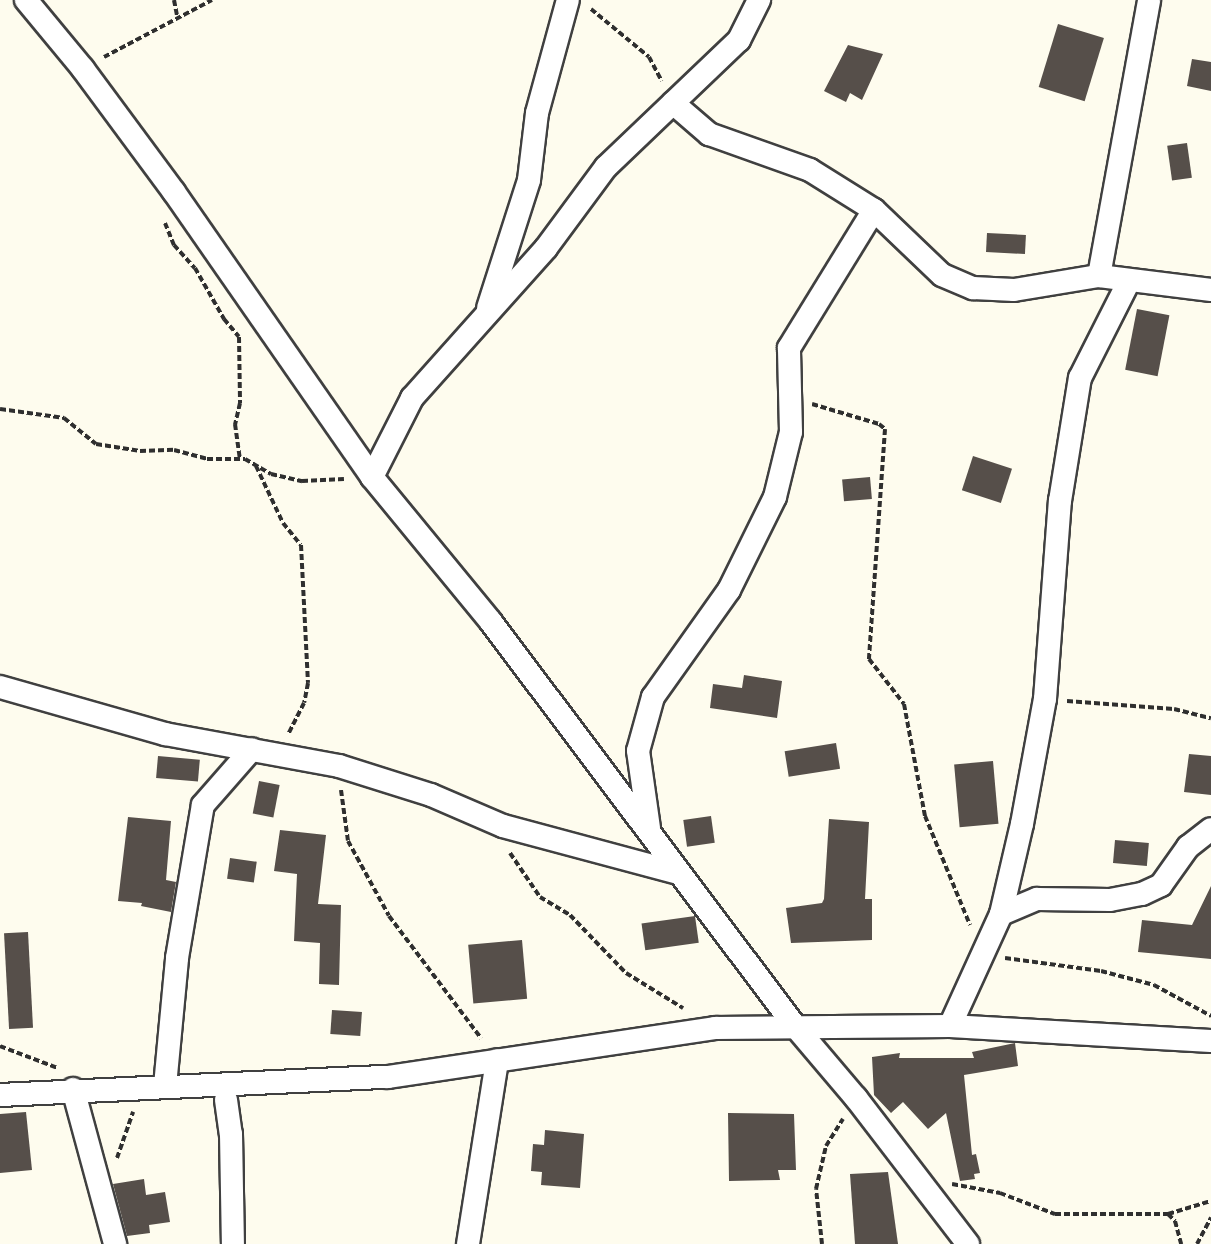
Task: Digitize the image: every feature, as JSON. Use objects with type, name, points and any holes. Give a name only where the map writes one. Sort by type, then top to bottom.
[{"type":"street","points":[[26,0],[83,69],[174,192],[372,477],[490,622],[794,1025],[856,1098],[964,1242]]},
{"type":"street","points":[[372,477],[412,398],[546,248],[606,167],[739,40],[759,0]]},
{"type":"street","points":[[1099,276],[1149,0]]},
{"type":"street","points":[[486,314],[530,180],[537,113],[579,4]]},
{"type":"street","points":[[673,103],[709,134],[810,170],[874,210],[942,275],[973,288],[1014,290],[1099,276],[1211,290]]},
{"type":"street","points":[[650,833],[638,750],[653,697],[729,590],[775,497],[787,457],[791,398],[787,369],[789,348],[874,210]]},
{"type":"street","points":[[950,1026],[1001,914],[1045,699],[1060,501],[1080,378],[1130,281]]},
{"type":"street","points":[[0,687],[165,734],[281,753],[339,766],[431,795],[503,826],[678,873]]},
{"type":"street","points":[[165,1086],[177,958],[203,805],[252,749]]},
{"type":"street","points":[[1001,914],[1037,899],[1110,900],[1142,894],[1161,885],[1188,847],[1211,829]]},
{"type":"street","points":[[0,1095],[69,1080],[165,1086],[388,1077],[716,1028],[794,1025],[950,1026],[1211,1041]]},
{"type":"street","points":[[468,1244],[497,1060]]},
{"type":"street","points":[[69,1080],[115,1244]]},
{"type":"street","points":[[226,1100],[231,1134],[233,1244]]},
{"type":"path","points":[[174,0],[177,16]]},
{"type":"path","points":[[83,69],[177,16],[212,0]]},
{"type":"path","points":[[579,4],[649,57],[673,103]]},
{"type":"path","points":[[163,217],[174,245],[195,268],[224,319],[239,337],[240,403],[235,424],[240,459]]},
{"type":"path","points":[[791,398],[879,424],[885,429],[869,659],[904,704],[925,816],[984,952],[1013,960],[1101,970],[1143,982],[1211,1016]]},
{"type":"path","points":[[0,409],[64,418],[96,444],[140,451],[174,450],[207,459],[240,459],[271,474],[302,481],[372,477]]},
{"type":"path","points":[[256,466],[282,523],[302,545],[308,683],[304,703],[281,753]]},
{"type":"path","points":[[1045,699],[1174,709],[1211,718]]},
{"type":"path","points":[[339,766],[348,841],[389,916],[497,1060]]},
{"type":"path","points":[[503,826],[510,853],[540,897],[570,915],[626,974],[716,1028]]},
{"type":"path","points":[[0,1046],[69,1080]]},
{"type":"path","points":[[822,1244],[817,1207],[819,1173],[826,1146],[856,1098]]},
{"type":"path","points":[[102,1198],[124,1129],[139,1107]]},
{"type":"path","points":[[948,1184],[991,1191],[1056,1214],[1168,1214],[1211,1201]]},
{"type":"path","points":[[1168,1214],[1175,1221],[1181,1244]]},
{"type":"path","points":[[1197,1244],[1211,1218]]},
{"type":"building","points":[[1058,24],[1104,38],[1085,101],[1039,87]]},
{"type":"building","points":[[848,45],[883,54],[862,100],[850,93],[846,102],[824,91]]},
{"type":"building","points":[[1192,59],[1211,62],[1211,91],[1187,86]]},
{"type":"building","points":[[1187,143],[1192,178],[1172,180],[1167,146]]},
{"type":"building","points":[[987,233],[1026,235],[1025,254],[986,252]]},
{"type":"building","points":[[1137,309],[1169,315],[1158,376],[1125,370]]},
{"type":"building","points":[[973,456],[1012,469],[1001,503],[962,490]]},
{"type":"building","points":[[870,477],[872,499],[844,501],[842,479]]},
{"type":"building","points":[[744,675],[782,681],[777,718],[710,708],[713,684],[742,688]]},
{"type":"building","points":[[836,743],[840,769],[789,777],[785,751]]},
{"type":"building","points":[[1189,754],[1211,756],[1211,795],[1184,792]]},
{"type":"building","points":[[158,756],[200,760],[198,782],[156,778]]},
{"type":"building","points":[[993,761],[998,824],[960,827],[954,764]]},
{"type":"building","points":[[259,781],[280,785],[273,817],[253,813]]},
{"type":"building","points":[[711,816],[715,843],[687,847],[683,820]]},
{"type":"building","points":[[128,817],[171,821],[166,880],[176,882],[171,912],[141,906],[142,903],[118,901]]},
{"type":"building","points":[[829,819],[869,822],[865,899],[872,899],[872,940],[791,943],[786,908],[822,903],[824,899]]},
{"type":"building","points":[[280,830],[326,835],[318,904],[341,905],[339,985],[319,984],[320,943],[294,941],[297,874],[274,871]]},
{"type":"building","points":[[1115,840],[1149,843],[1147,866],[1113,863]]},
{"type":"building","points":[[230,858],[257,862],[254,883],[227,879]]},
{"type":"building","points":[[1211,886],[1211,959],[1138,952],[1142,920],[1192,925]]},
{"type":"building","points":[[695,916],[699,943],[645,950],[642,924]]},
{"type":"building","points":[[28,932],[33,1028],[9,1029],[4,933]]},
{"type":"building","points":[[522,940],[527,999],[473,1003],[468,945]]},
{"type":"building","points":[[332,1010],[362,1012],[360,1036],[330,1034]]},
{"type":"building","points":[[1015,1043],[1018,1066],[964,1075],[972,1155],[976,1154],[980,1173],[974,1174],[975,1179],[960,1181],[946,1113],[928,1129],[903,1102],[891,1113],[874,1095],[872,1057],[900,1053],[899,1058],[974,1058],[972,1052]]},
{"type":"building","points":[[26,1112],[32,1170],[0,1173],[0,1114]]},
{"type":"building","points":[[728,1113],[794,1114],[796,1170],[778,1170],[780,1180],[729,1181]]},
{"type":"building","points":[[545,1130],[584,1134],[580,1188],[541,1185],[542,1172],[531,1171],[533,1144],[544,1145]]},
{"type":"building","points":[[888,1172],[898,1244],[855,1244],[850,1174]]},
{"type":"building","points":[[144,1179],[146,1195],[165,1192],[170,1222],[149,1225],[150,1233],[127,1236],[113,1184]]}]
